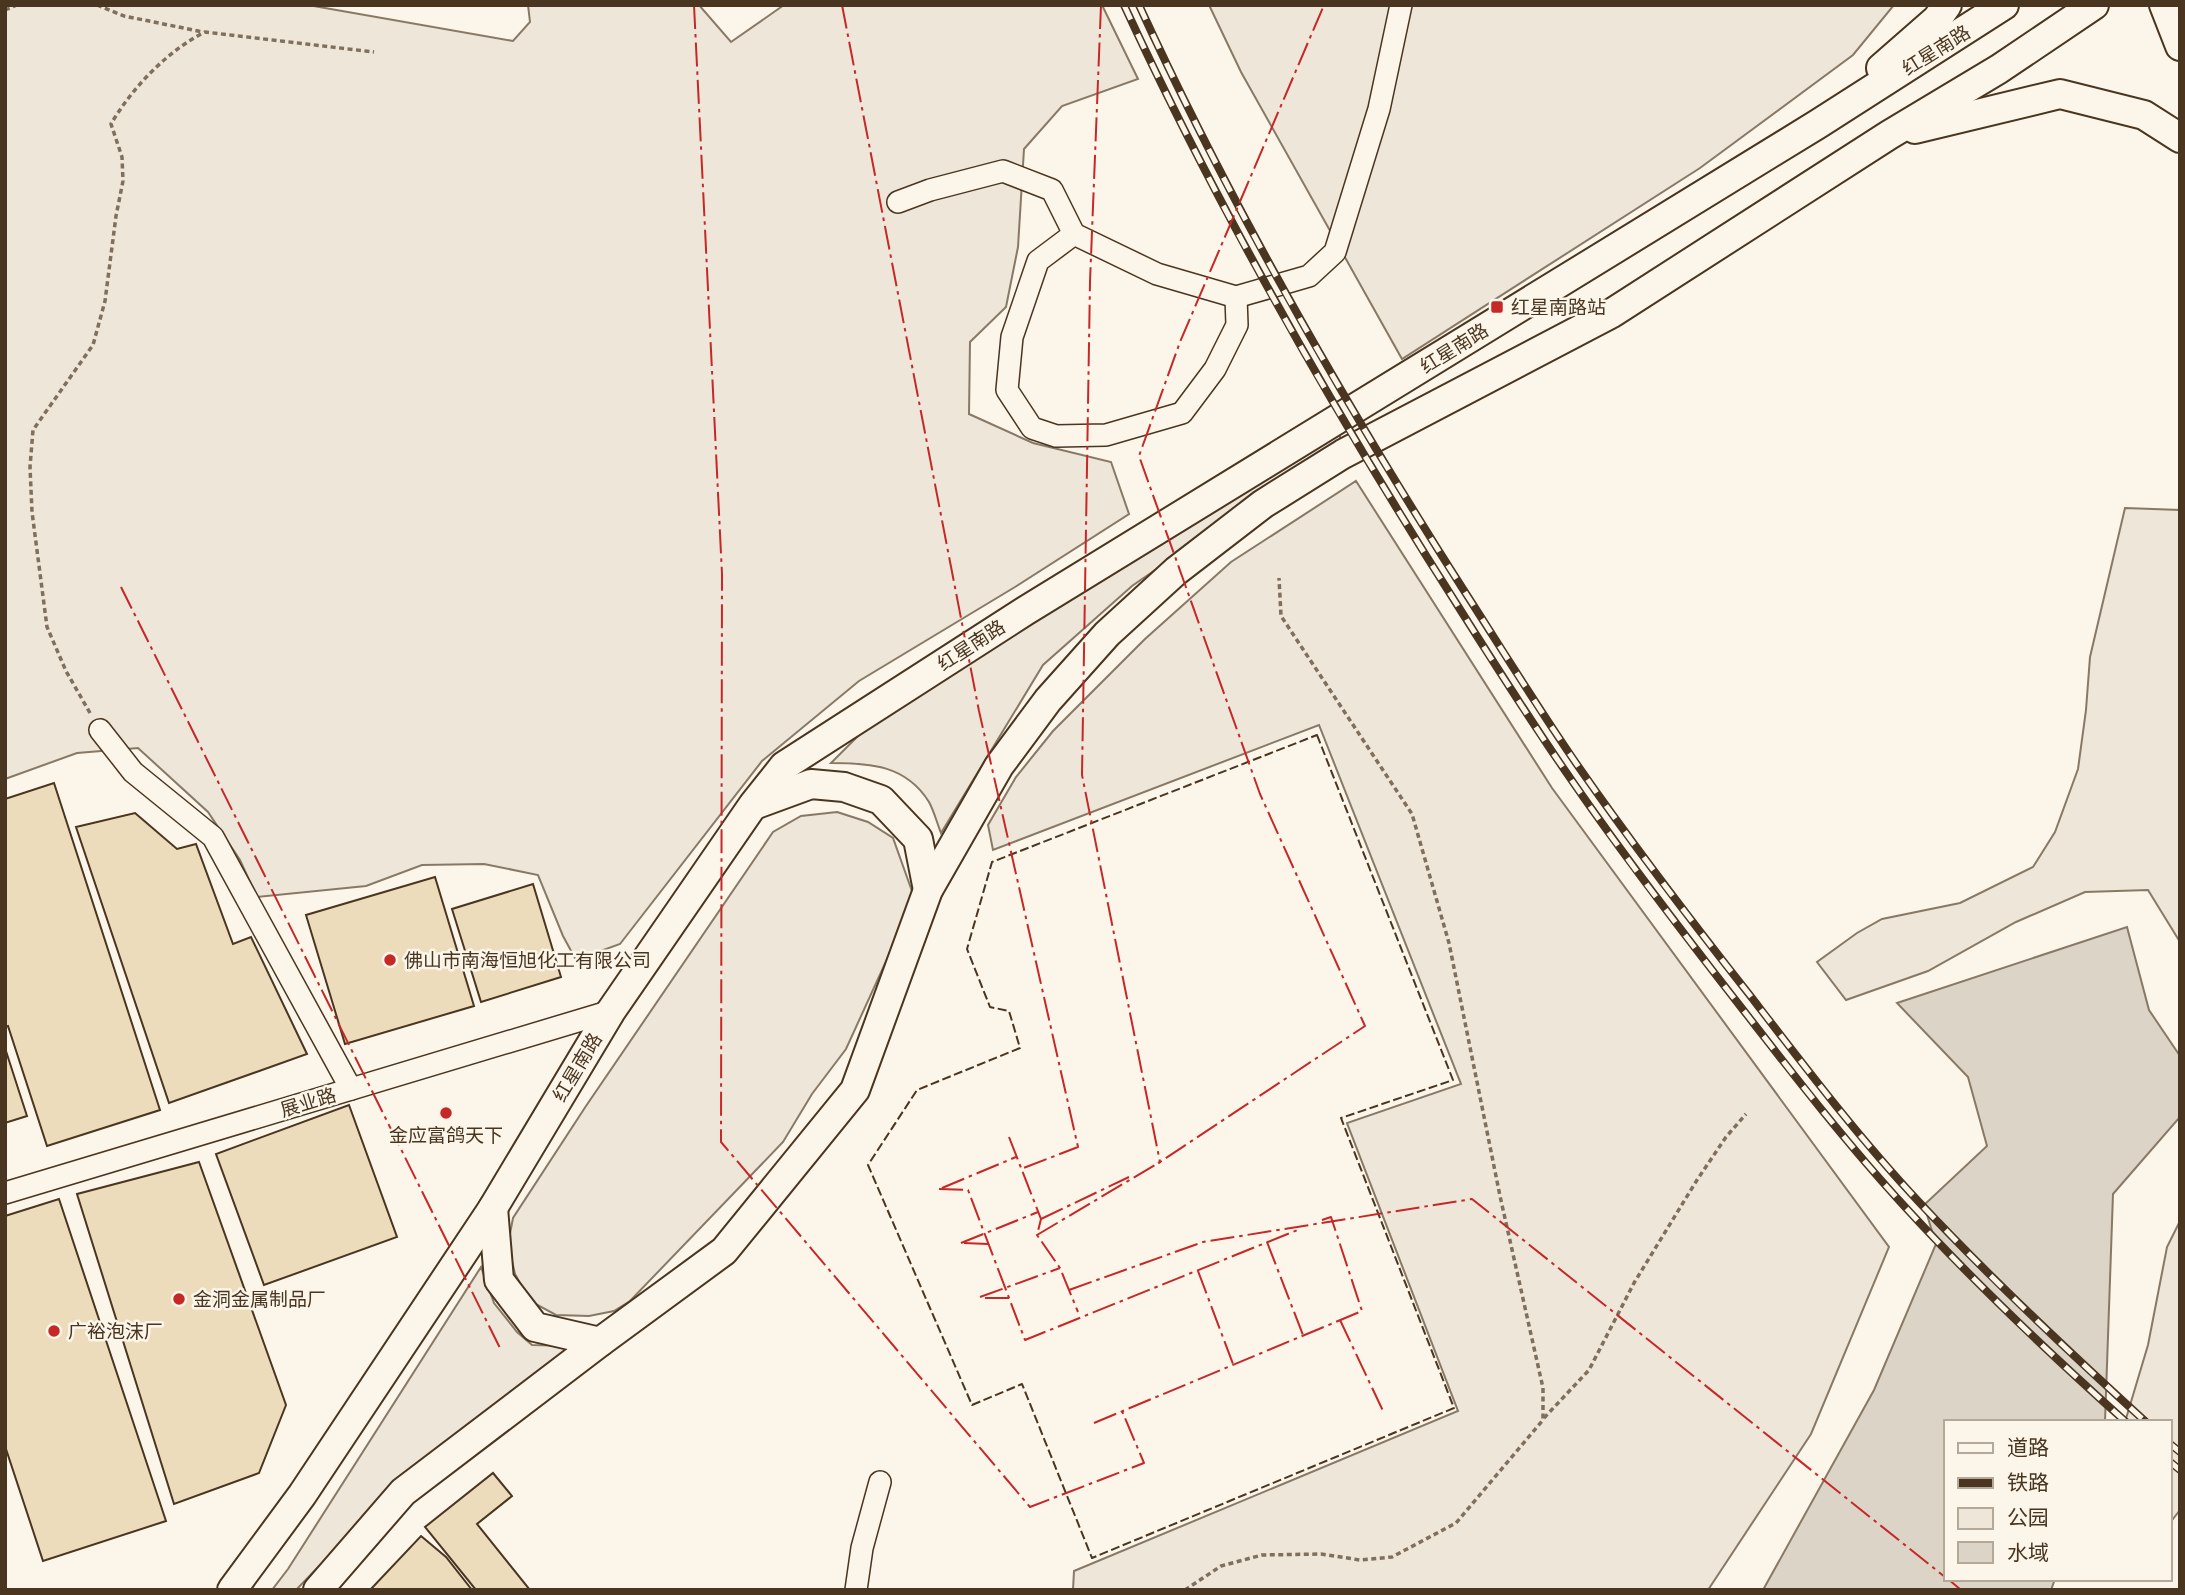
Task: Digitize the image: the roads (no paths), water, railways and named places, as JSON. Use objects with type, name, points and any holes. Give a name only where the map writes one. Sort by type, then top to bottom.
[{"type":"main road","points":[[1818,124],[1937,19],[1947,5]]},
{"type":"main road","name":"红星南路","points":[[232,1590],[302,1495],[493,1208],[611,1010],[753,805],[784,766],[1013,619],[1818,124],[2004,5]]},
{"type":"main road","name":"红星南路","points":[[318,1590],[403,1492],[724,1251],[855,1090],[928,890],[999,766],[1048,700],[1107,634],[1176,571],[1263,504],[1343,454],[1612,313],[1889,135],[1999,69],[2094,5]]},
{"type":"main road","points":[[2164,5],[2180,46]]},
{"type":"main road","points":[[1889,135],[2060,94],[2144,115],[2180,138]]},
{"type":"main road","points":[[753,805],[811,785],[845,787],[881,800],[918,839],[928,890]]},
{"type":"main road","points":[[493,1208],[499,1280],[535,1326],[600,1342]]},
{"type":"street","points":[[898,202],[930,190],[1003,171],[1052,190],[1074,234],[1157,274],[1236,298],[1310,276],[1335,252],[1379,109],[1401,5]]},
{"type":"street","points":[[1074,234],[1038,261],[1012,337],[1007,390],[1032,428],[1056,436],[1106,435],[1182,413],[1215,369],[1237,325],[1236,298]]},
{"type":"street","points":[[100,730],[133,772],[213,837],[351,1089]]},
{"type":"street","name":"展业路","points":[[5,1193],[611,1010]]},
{"type":"street","points":[[856,1590],[862,1548],[880,1482]]},
{"type":"water","points":[[2127,927],[2149,1010],[2180,1056],[2180,1117],[2113,1194],[2105,1420],[1944,1420],[1944,1581],[2054,1581],[2051,1590],[1763,1590],[1874,1390],[1936,1244],[1924,1205],[1987,1146],[1968,1077],[1897,1003]]},
{"type":"railway","points":[[1124,5],[1199,159],[1322,384],[1410,530],[1587,803],[1764,1036],[1885,1184],[1986,1291],[2124,1420]]},
{"type":"railway","points":[[1139,5],[1212,155],[1332,375],[1463,589],[1599,796],[1707,941],[1875,1153],[1946,1231],[2002,1287],[2144,1420]]},
{"type":"railway","points":[[2171,1445],[2180,1452]]},
{"type":"railway","points":[[2171,1463],[2180,1470]]},
{"type":"place","name":"红星南路站","points":[[1497,307]]},
{"type":"place","name":"佛山市南海恒旭化工有限公司","points":[[390,960]]},
{"type":"place","name":"金应富鸽天下","points":[[446,1113]]},
{"type":"place","name":"金洞金属制品厂","points":[[179,1299]]},
{"type":"place","name":"广裕泡沫厂","points":[[54,1331]]}]
